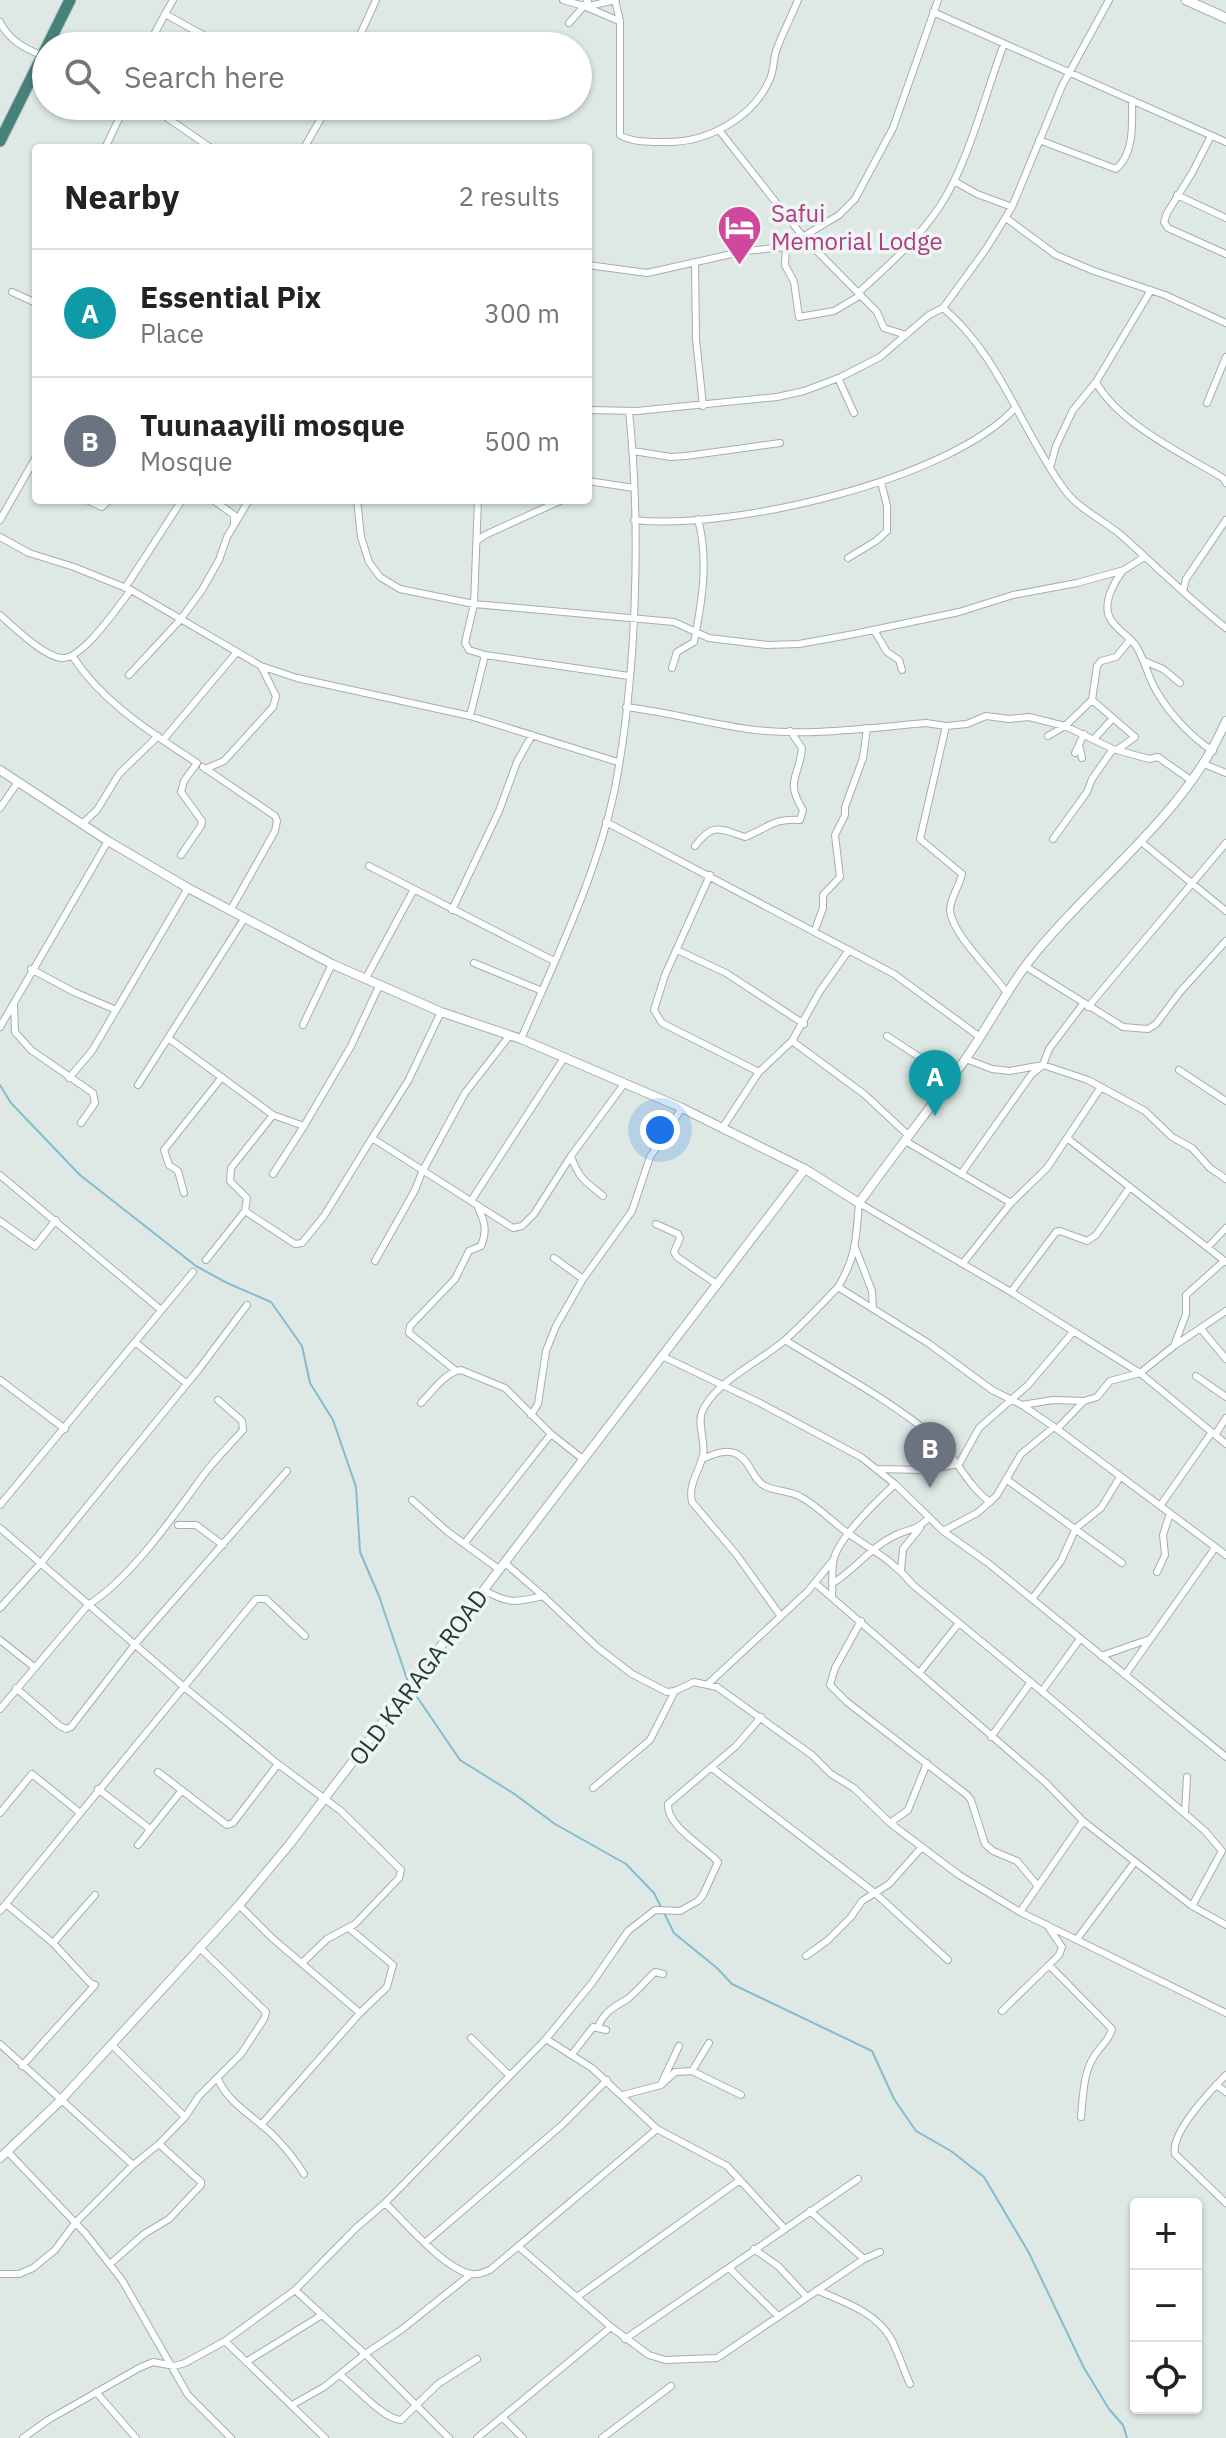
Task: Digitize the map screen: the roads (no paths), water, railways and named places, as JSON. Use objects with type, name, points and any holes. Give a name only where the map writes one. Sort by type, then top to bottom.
[{"type":"highway","points":[[56,32],[70,0]]},
{"type":"highway","points":[[0,141],[32,74]]},
{"type":"main road","points":[[1186,0],[1226,18]]},
{"type":"street","points":[[155,32],[173,0]]},
{"type":"street","points":[[361,32],[376,0]]},
{"type":"street","points":[[563,0],[586,3],[616,0],[620,21],[620,135],[627,140],[691,141],[736,120],[767,86],[775,55],[798,0]]},
{"type":"street","points":[[592,266],[639,274],[745,251],[786,247],[847,208],[875,163],[902,107],[938,0]]},
{"type":"street","points":[[592,410],[703,406],[793,394],[838,378],[880,357],[929,315],[943,308],[1012,207],[1070,72],[1109,0]]},
{"type":"street","points":[[586,3],[620,21]]},
{"type":"street","points":[[569,23],[586,3]]},
{"type":"street","points":[[933,12],[1226,142]]},
{"type":"street","points":[[165,14],[198,32]]},
{"type":"street","points":[[0,22],[13,40],[32,52]]},
{"type":"street","points":[[786,247],[785,265],[794,282],[799,317],[834,311],[860,293],[912,241],[954,181],[1004,44]]},
{"type":"street","points":[[1039,140],[1116,169],[1130,142],[1132,100]]},
{"type":"street","points":[[107,144],[118,120]]},
{"type":"street","points":[[170,120],[205,144]]},
{"type":"street","points":[[306,144],[320,120]]},
{"type":"street","points":[[719,130],[804,238],[877,312],[884,328],[906,335]]},
{"type":"street","points":[[1211,136],[1167,213],[1165,224],[1226,254]]},
{"type":"street","points":[[954,181],[977,194],[1012,207]]},
{"type":"street","points":[[1177,195],[1226,218]]},
{"type":"street","points":[[1006,218],[1056,255],[1151,290],[1226,323]]},
{"type":"street","points":[[695,262],[696,339],[703,406]]},
{"type":"street","points":[[1050,468],[1056,446],[1073,410],[1096,382],[1151,290]]},
{"type":"street","points":[[12,292],[32,301]]},
{"type":"street","points":[[943,308],[957,319],[982,353],[1066,493],[1120,535],[1226,628]]},
{"type":"street","points":[[1207,403],[1226,357]]},
{"type":"street","points":[[838,378],[854,413]]},
{"type":"street","points":[[1096,382],[1103,395],[1144,429],[1223,478],[1226,483]]},
{"type":"street","points":[[634,520],[669,522],[784,506],[881,482],[966,446],[1015,408]]},
{"type":"street","points":[[521,1039],[578,906],[606,822],[618,762],[633,620],[634,488],[629,411]]},
{"type":"street","points":[[633,451],[686,456],[780,443]]},
{"type":"street","points":[[0,520],[32,463]]},
{"type":"street","points":[[27,471],[32,473]]},
{"type":"street","points":[[592,482],[634,488]]},
{"type":"street","points":[[848,558],[887,531],[887,506],[881,482]]},
{"type":"street","points":[[592,486],[600,483]]},
{"type":"street","points":[[0,615],[53,656],[63,659],[73,657],[90,640],[128,589],[180,504]]},
{"type":"street","points":[[129,675],[180,620],[212,575],[236,519],[218,504]]},
{"type":"street","points":[[227,537],[247,504]]},
{"type":"street","points":[[357,504],[361,537],[373,570],[400,589],[474,604],[674,622],[696,634],[717,639],[779,645],[959,612],[1013,595],[1124,570],[1144,557]]},
{"type":"street","points":[[478,504],[474,604],[465,643],[469,650],[629,676]]},
{"type":"street","points":[[477,541],[554,504]]},
{"type":"street","points":[[672,668],[673,656],[694,642],[696,634],[704,567],[703,535],[698,519]]},
{"type":"street","points":[[1183,591],[1186,579],[1226,520]]},
{"type":"street","points":[[0,537],[29,553],[128,589],[261,666],[297,678],[470,716],[618,762]]},
{"type":"street","points":[[1124,570],[1116,580],[1107,610],[1111,619],[1144,661],[1157,693],[1186,728],[1213,751]]},
{"type":"street","points":[[874,630],[887,652],[899,660],[902,670]]},
{"type":"street","points":[[1048,736],[1065,726],[1092,700],[1097,666],[1101,661],[1116,657],[1130,640]]},
{"type":"street","points":[[82,824],[97,810],[119,774],[161,738],[237,652]]},
{"type":"street","points":[[470,716],[485,655]]},
{"type":"street","points":[[73,657],[120,708],[275,816],[275,831],[230,911]]},
{"type":"street","points":[[1144,661],[1163,669],[1180,683]]},
{"type":"street","points":[[205,769],[224,761],[273,707],[276,696],[261,666]]},
{"type":"street","points":[[1053,839],[1115,750],[1135,737],[1092,700]]},
{"type":"street","points":[[626,707],[747,729],[790,731],[926,723],[946,726],[967,724],[986,716],[1009,719],[1029,717],[1065,726],[1115,750],[1149,759],[1158,757],[1192,781]]},
{"type":"street","points":[[1094,739],[1113,718]]},
{"type":"street","points":[[780,1615],[736,1554],[692,1502],[692,1480],[704,1449],[700,1414],[720,1384],[745,1370],[785,1340],[838,1287],[855,1247],[859,1203],[966,1059],[1025,966],[1166,815],[1223,738],[1226,721]]},
{"type":"street","points":[[946,726],[920,839],[962,874],[950,909],[953,918],[968,945],[1007,993]]},
{"type":"street","points":[[816,927],[823,908],[823,895],[840,877],[835,835],[845,815],[845,807],[863,758],[867,728]]},
{"type":"street","points":[[695,846],[705,833],[714,829],[725,829],[745,837],[772,821],[800,820],[803,810],[796,800],[792,778],[802,748],[790,731]]},
{"type":"street","points":[[1075,753],[1084,734]]},
{"type":"street","points":[[452,910],[499,811],[517,762],[532,735]]},
{"type":"street","points":[[1130,741],[1137,755]]},
{"type":"street","points":[[1079,745],[1082,758]]},
{"type":"street","points":[[181,855],[202,821],[181,792],[184,781],[197,763]]},
{"type":"street","points":[[1204,764],[1226,773]]},
{"type":"street","points":[[0,770],[108,841],[188,888],[332,964],[441,1012],[521,1039],[682,1108],[805,1169],[1140,1373],[1226,1444]]},
{"type":"street","points":[[0,808],[18,782]]},
{"type":"street","points":[[606,822],[906,981],[980,1037]]},
{"type":"street","points":[[0,1027],[108,841]]},
{"type":"street","points":[[1140,841],[1226,911]]},
{"type":"street","points":[[961,1174],[1031,1075],[1043,1065],[1049,1049],[1226,843]]},
{"type":"street","points":[[369,866],[554,961]]},
{"type":"street","points":[[710,875],[654,1010],[656,1017],[676,1030],[759,1072]]},
{"type":"street","points":[[69,1078],[92,1051],[188,888]]},
{"type":"street","points":[[366,978],[413,891]]},
{"type":"street","points":[[138,1085],[244,919]]},
{"type":"street","points":[[1025,966],[1123,1027],[1138,1029],[1153,1027],[1226,941]]},
{"type":"street","points":[[677,950],[726,973],[804,1024]]},
{"type":"street","points":[[723,1127],[759,1072],[792,1041],[820,991],[849,950]]},
{"type":"street","points":[[474,963],[542,991]]},
{"type":"street","points":[[303,1025],[332,964]]},
{"type":"street","points":[[31,969],[116,1010]]},
{"type":"street","points":[[273,1174],[310,1120],[351,1046],[380,984]]},
{"type":"street","points":[[14,1003],[15,1032],[31,1050],[93,1093],[95,1103],[81,1123]]},
{"type":"street","points":[[245,1211],[295,1244],[302,1243],[324,1216],[408,1081],[441,1012]]},
{"type":"street","points":[[375,1261],[465,1093],[510,1035]]},
{"type":"street","points":[[887,1036],[927,1062],[949,1083]]},
{"type":"street","points":[[168,1038],[273,1115],[304,1126]]},
{"type":"street","points":[[792,1041],[864,1094],[908,1135]]},
{"type":"street","points":[[474,1203],[564,1058]]},
{"type":"street","points":[[966,1059],[992,1069],[1010,1071],[1043,1065],[1080,1077],[1151,1115],[1172,1137],[1192,1148],[1210,1168],[1226,1179]]},
{"type":"street","points":[[1179,1070],[1226,1101]]},
{"type":"street","points":[[184,1193],[178,1171],[169,1165],[164,1150],[222,1077]]},
{"type":"street","points":[[372,1138],[513,1228],[522,1226],[534,1214],[571,1156],[624,1084]]},
{"type":"street","points":[[963,1263],[1011,1203],[1047,1168],[1101,1087]]},
{"type":"street","points":[[531,1415],[538,1404],[546,1351],[556,1326],[583,1279],[632,1211],[650,1157],[682,1108]]},
{"type":"street","points":[[206,1260],[245,1211],[247,1198],[230,1181],[231,1168],[273,1115]]},
{"type":"street","points":[[908,1135],[907,1142],[1011,1203]]},
{"type":"street","points":[[1067,1138],[1225,1262],[1189,1290],[1186,1314],[1174,1346]]},
{"type":"street","points":[[571,1156],[582,1180],[603,1196]]},
{"type":"street","name":"OLD KARAGA ROAD","points":[[4,2155],[60,2101],[239,1905],[326,1800],[805,1169]]},
{"type":"street","points":[[0,1175],[161,1310]]},
{"type":"street","points":[[1011,1292],[1056,1232],[1087,1241],[1096,1235],[1130,1187]]},
{"type":"street","points":[[474,1203],[485,1226],[481,1246],[469,1251],[455,1279],[410,1326],[409,1333],[455,1370],[505,1388],[551,1434],[584,1460]]},
{"type":"street","points":[[0,1221],[35,1246],[56,1220]]},
{"type":"street","points":[[656,1224],[678,1234],[680,1238],[674,1252],[677,1257],[718,1285]]},
{"type":"street","points":[[1208,1247],[1226,1228]]},
{"type":"street","points":[[855,1247],[872,1291],[873,1308]]},
{"type":"street","points":[[554,1258],[583,1279]]},
{"type":"street","points":[[0,1505],[193,1272]]},
{"type":"street","points":[[838,1287],[928,1343],[992,1390],[1022,1405],[1056,1428],[1226,1555]]},
{"type":"street","points":[[0,1608],[40,1564],[247,1305]]},
{"type":"street","points":[[1022,1405],[1053,1400],[1084,1401],[1097,1397],[1114,1379],[1140,1373],[1226,1311]]},
{"type":"street","points":[[1201,1329],[1226,1359]]},
{"type":"street","points":[[959,1464],[979,1428],[1028,1385],[1073,1332]]},
{"type":"street","points":[[785,1340],[935,1438],[959,1464],[982,1497],[990,1502]]},
{"type":"street","points":[[135,1342],[186,1383]]},
{"type":"street","points":[[664,1357],[861,1457],[895,1484],[943,1531],[988,1563],[1226,1757]]},
{"type":"street","points":[[421,1403],[455,1370]]},
{"type":"street","points":[[1196,1376],[1226,1397]]},
{"type":"street","points":[[0,1380],[65,1429]]},
{"type":"street","points":[[0,1709],[88,1605],[106,1594],[243,1430],[242,1421],[218,1400]]},
{"type":"street","points":[[943,1531],[977,1513],[990,1502],[1021,1454],[1056,1428],[1084,1401]]},
{"type":"street","points":[[1160,1506],[1226,1418]]},
{"type":"street","points":[[464,1544],[551,1434]]},
{"type":"street","points":[[702,1459],[716,1453],[738,1454],[766,1487],[800,1496],[874,1548],[901,1570],[913,1585],[1185,1813],[1224,1853],[1192,1906]]},
{"type":"street","points":[[876,1469],[925,1470],[959,1464]]},
{"type":"street","points":[[16,1688],[66,1729],[71,1727],[136,1643],[287,1471]]},
{"type":"street","points":[[1032,1599],[1061,1561],[1076,1528],[1101,1508],[1120,1477]]},
{"type":"street","points":[[1006,1479],[1122,1563]]},
{"type":"street","points":[[708,1684],[815,1583],[850,1534],[895,1484]]},
{"type":"street","points":[[412,1500],[464,1544],[544,1596],[597,1647],[654,1688],[675,1691],[694,1682],[708,1684],[730,1695],[812,1755],[831,1774],[854,1788],[890,1823],[959,1875],[1020,1912],[1226,2013]]},
{"type":"street","points":[[1157,1572],[1165,1555],[1163,1535],[1170,1513]]},
{"type":"street","points":[[901,1570],[903,1549],[929,1517]]},
{"type":"street","points":[[178,1525],[196,1525],[223,1545]]},
{"type":"street","points":[[0,1528],[184,1687],[326,1800],[401,1870],[399,1878],[350,1929],[327,1939],[302,1963]]},
{"type":"street","points":[[833,1583],[874,1548],[900,1533],[920,1528]]},
{"type":"street","points":[[1125,1675],[1215,1548]]},
{"type":"street","points":[[832,1596],[834,1559]]},
{"type":"street","points":[[815,1583],[1045,1782],[1083,1821],[1192,1906],[1226,1925]]},
{"type":"street","points":[[484,1590],[503,1601],[544,1596]]},
{"type":"street","points":[[0,1911],[256,1599],[266,1599],[305,1636]]},
{"type":"street","points":[[861,1621],[835,1668],[830,1685],[847,1702],[971,1800],[985,1844],[993,1851],[1017,1861],[1037,1885]]},
{"type":"street","points":[[920,1672],[959,1623]]},
{"type":"street","points":[[1042,1691],[1080,1639]]},
{"type":"street","points":[[1101,1656],[1150,1639]]},
{"type":"street","points":[[0,1640],[34,1667]]},
{"type":"street","points":[[991,1737],[1031,1682]]},
{"type":"street","points":[[593,1788],[650,1740],[675,1691]]},
{"type":"street","points":[[23,2438],[48,2420],[153,2362],[174,2366],[198,2358],[295,2290],[546,2039],[592,1983],[628,1931],[655,1910],[680,1911],[698,1901],[718,1862],[674,1822],[668,1812],[668,1804],[736,1746],[761,1717]]},
{"type":"street","points":[[890,1823],[908,1810],[927,1763]]},
{"type":"street","points":[[158,1772],[227,1825],[233,1823],[278,1764]]},
{"type":"street","points":[[712,1768],[875,1893],[948,1960]]},
{"type":"street","points":[[0,1813],[32,1774],[79,1812]]},
{"type":"street","points":[[1185,1813],[1187,1777]]},
{"type":"street","points":[[98,1789],[150,1829]]},
{"type":"street","points":[[138,1845],[182,1790]]},
{"type":"street","points":[[1020,1912],[1083,1821]]},
{"type":"street","points":[[806,1956],[828,1940],[862,1901],[889,1884],[922,1847]]},
{"type":"street","points":[[1077,1939],[1134,1863]]},
{"type":"street","points":[[53,1943],[95,1895]]},
{"type":"street","points":[[6,1904],[29,1921],[95,1985],[22,2066]]},
{"type":"street","points":[[239,1905],[272,1938],[360,2013]]},
{"type":"street","points":[[1002,2011],[1059,1955],[1062,1947],[1045,1923]]},
{"type":"street","points":[[261,2125],[360,2013],[387,1987],[393,1965],[350,1929]]},
{"type":"street","points":[[0,2274],[26,2272],[55,2250],[75,2223],[185,2117],[199,2096],[218,2079],[256,2033],[266,2012],[199,1947]]},
{"type":"street","points":[[1049,1965],[1112,2029],[1109,2040],[1093,2057],[1086,2073],[1081,2117]]},
{"type":"street","points":[[573,2053],[587,2032],[602,2028],[601,2019],[618,2002],[625,2000],[655,1972],[663,1974]]},
{"type":"street","points":[[471,2038],[509,2075]]},
{"type":"street","points":[[546,2039],[573,2053],[607,2080],[657,2129],[718,2160],[784,2228]]},
{"type":"street","points":[[692,2071],[709,2043]]},
{"type":"street","points":[[0,2044],[133,2165]]},
{"type":"street","points":[[111,2044],[185,2117]]},
{"type":"street","points":[[661,2085],[679,2046]]},
{"type":"street","points":[[623,2095],[661,2085],[675,2072],[692,2071],[741,2095]]},
{"type":"street","points":[[1226,2075],[1176,2139],[1173,2148],[1201,2182],[1226,2203]]},
{"type":"street","points":[[218,2079],[223,2091],[294,2158],[304,2174]]},
{"type":"street","points":[[426,2242],[521,2162],[607,2080]]},
{"type":"street","points":[[1216,2085],[1226,2092]]},
{"type":"street","points":[[292,2405],[340,2375],[472,2274],[490,2270],[657,2129]]},
{"type":"street","points":[[110,2264],[144,2234],[169,2219],[201,2185],[159,2144]]},
{"type":"street","points":[[4,2155],[75,2223],[110,2264],[174,2366],[188,2395],[231,2438]]},
{"type":"street","points":[[625,2339],[858,2179]]},
{"type":"street","points":[[577,2297],[740,2180]]},
{"type":"street","points":[[385,2203],[448,2262],[472,2274]]},
{"type":"street","points":[[810,2211],[864,2259]]},
{"type":"street","points":[[518,2246],[625,2339],[649,2355],[665,2360],[717,2358],[864,2259],[880,2252]]},
{"type":"street","points":[[754,2249],[778,2266],[807,2297]]},
{"type":"street","points":[[729,2268],[778,2316]]},
{"type":"street","points":[[295,2290],[430,2416],[449,2438]]},
{"type":"street","points":[[817,2290],[865,2312],[878,2322],[890,2337],[910,2384]]},
{"type":"street","points":[[246,2362],[322,2315]]},
{"type":"street","points":[[477,2438],[611,2327]]},
{"type":"street","points":[[225,2341],[325,2438]]},
{"type":"street","points":[[340,2375],[386,2416],[395,2420],[406,2417],[438,2384],[477,2359]]},
{"type":"street","points":[[602,2438],[671,2386]]},
{"type":"street","points":[[96,2392],[136,2438]]},
{"type":"street","points":[[502,2417],[523,2438]]},
{"type":"waterway","points":[[0,1085],[11,1103],[80,1175],[196,1266],[271,1302],[302,1346],[310,1383],[333,1420],[356,1487],[360,1552],[379,1596],[408,1682]]},
{"type":"waterway","points":[[411,1688],[460,1760],[555,1824],[626,1864],[654,1893],[674,1933],[732,1984],[872,2051],[894,2099],[916,2131],[951,2151],[984,2177],[1029,2253],[1084,2368],[1109,2409],[1123,2425],[1127,2438]]},
{"type":"place","name":"Safui Memorial Lodge","points":[[740,266]]},
{"type":"place","name":"Essential Pix","points":[[935,1116]]},
{"type":"place","name":"Tuunaayili mosque","points":[[930,1488]]}]
